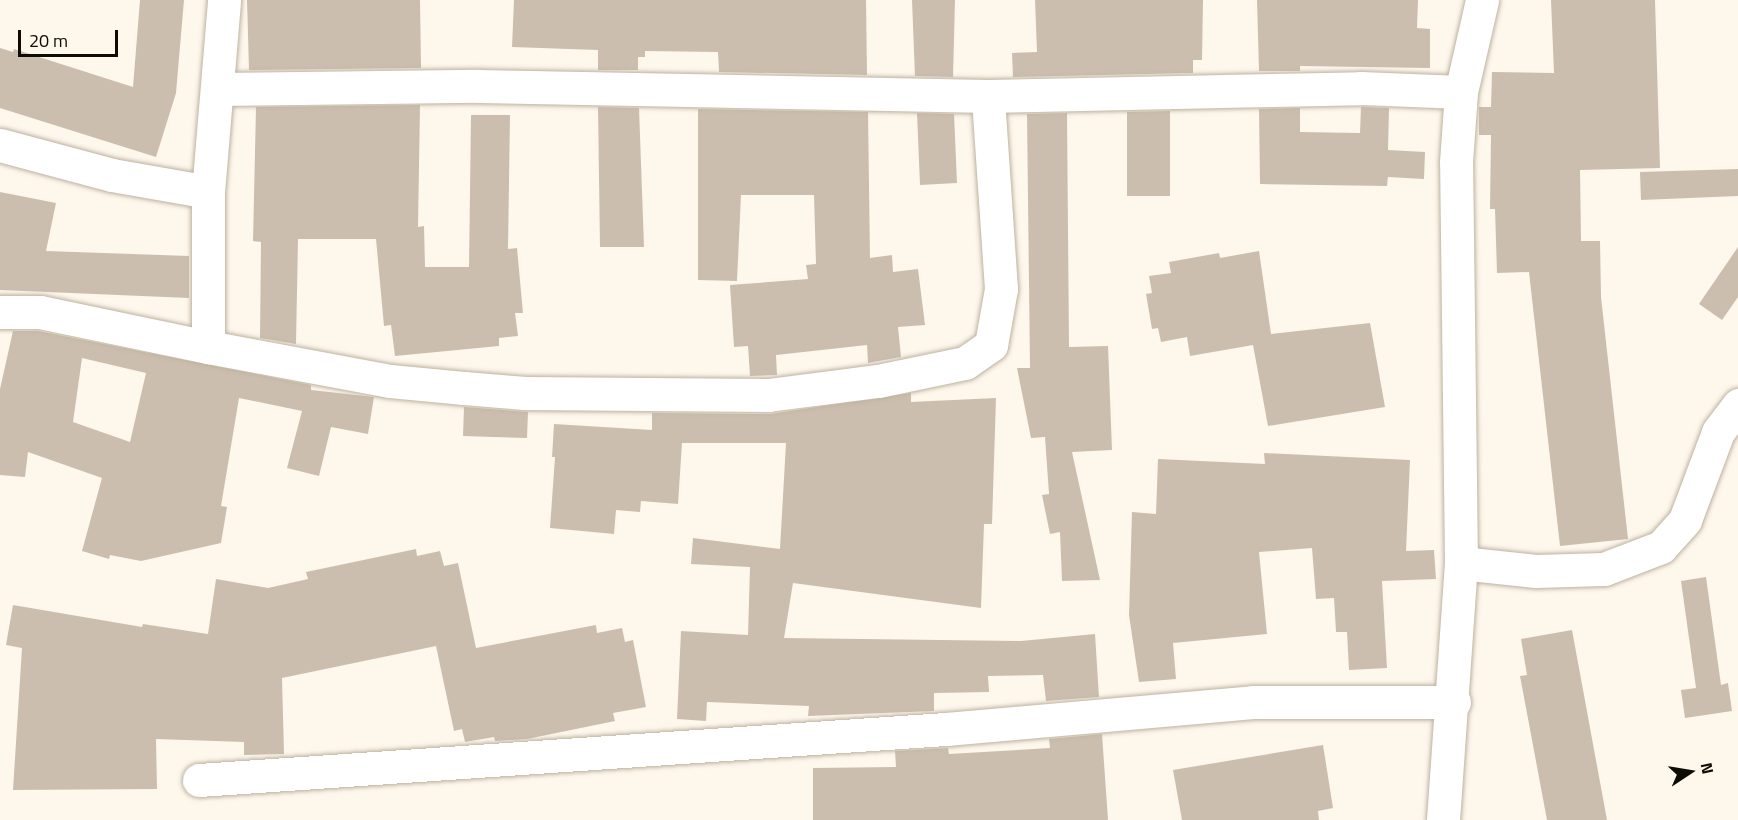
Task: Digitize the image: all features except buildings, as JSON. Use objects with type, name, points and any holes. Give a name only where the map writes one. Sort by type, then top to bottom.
[{"type":"street","points":[[208,347],[208,192],[219,89],[224,0]]},
{"type":"street","points":[[1443,820],[1454,702],[1461,563],[1456,162],[1461,92],[1482,0]]},
{"type":"street","points":[[219,89],[478,86],[988,96],[1361,88],[1461,92]]},
{"type":"street","points":[[0,312],[40,312],[208,347],[390,381],[525,393],[768,395],[878,381],[965,363],[991,345],[1001,289],[988,96]]},
{"type":"street","points":[[0,145],[112,175],[208,192]]},
{"type":"street","points":[[1461,563],[1536,571],[1604,569],[1661,547],[1685,520],[1718,432],[1738,405]]},
{"type":"street","points":[[199,780],[934,730],[1253,702],[1454,702]]}]
